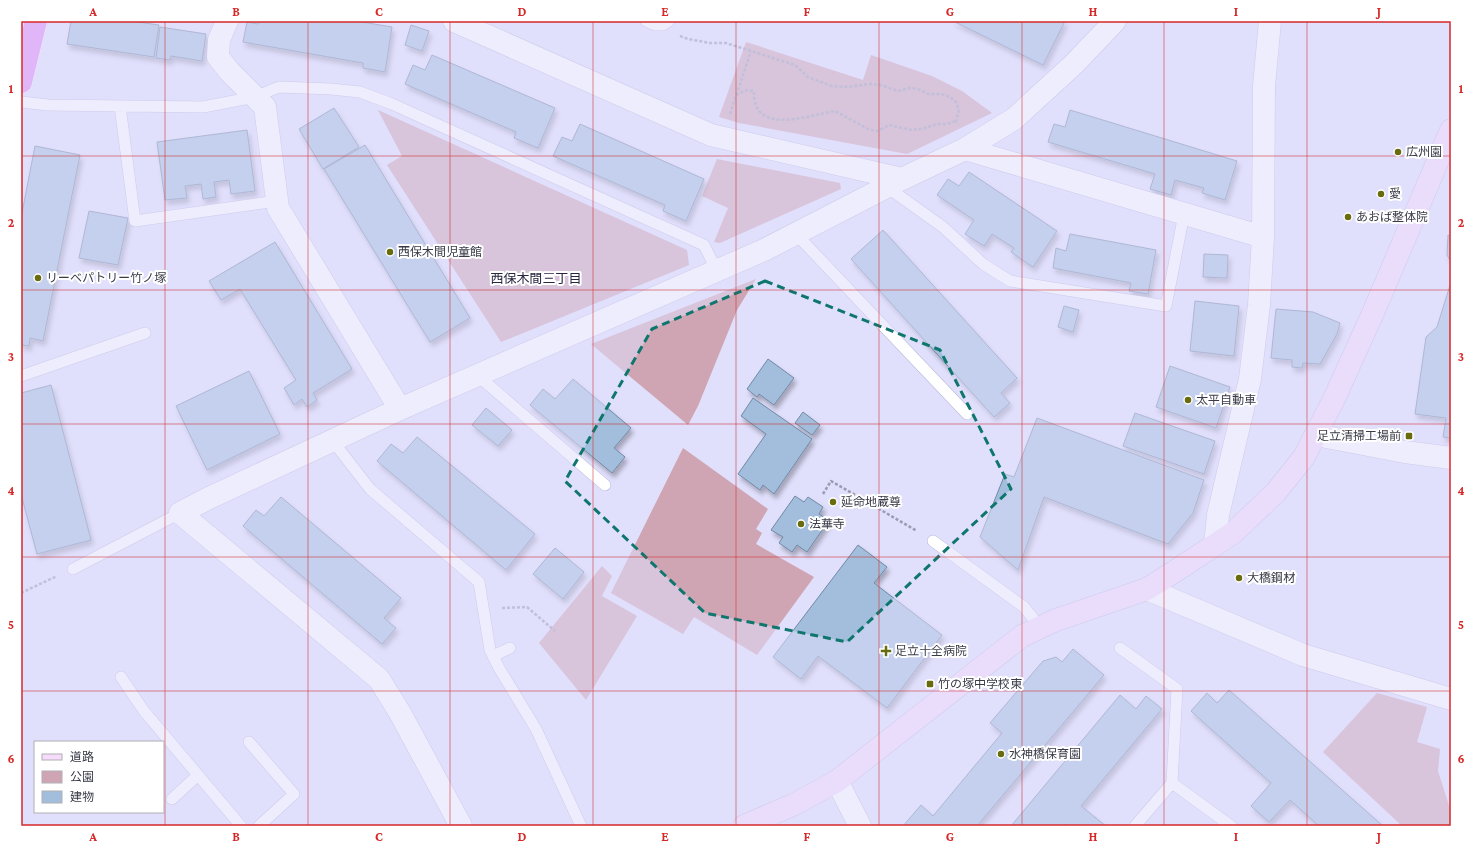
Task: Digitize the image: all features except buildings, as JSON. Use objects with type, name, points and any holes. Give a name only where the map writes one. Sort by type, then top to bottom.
[{"type":"highway","points":[[21,82],[36,21]]},
{"type":"street","points":[[227,21],[219,40],[218,56],[229,71],[265,107],[278,208],[400,409]]},
{"type":"street","points":[[454,21],[711,135],[895,183]]},
{"type":"street","points":[[461,826],[400,713],[379,679],[180,513],[400,409],[764,250],[965,149],[1014,118],[1074,64],[1115,21]]},
{"type":"street","points":[[1215,546],[1218,515],[1250,379],[1259,305],[1263,237],[1264,86],[1270,21]]},
{"type":"street","points":[[744,826],[795,804],[837,781],[1022,636],[1056,620],[1147,588],[1215,546],[1233,533],[1276,492],[1304,456],[1316,435],[1373,313],[1451,130]]},
{"type":"street","points":[[965,149],[1263,237]]},
{"type":"street","points":[[1316,435],[1405,452],[1451,458]]},
{"type":"street","points":[[1147,588],[1303,655],[1451,699]]},
{"type":"street","points":[[837,781],[860,826]]},
{"type":"lane","points":[[646,21],[666,23]]},
{"type":"lane","points":[[21,102],[48,105],[203,107],[255,97],[279,88],[331,89],[360,92],[392,104],[704,245],[717,271]]},
{"type":"lane","points":[[120,106],[135,222],[277,201]]},
{"type":"lane","points":[[895,183],[983,264],[1010,281],[1166,306],[1184,214]]},
{"type":"lane","points":[[796,233],[967,414]]},
{"type":"lane","points":[[21,376],[145,333]]},
{"type":"lane","points":[[477,375],[605,485]]},
{"type":"lane","points":[[332,440],[370,489],[479,582],[489,646],[493,656],[536,729],[581,826]]},
{"type":"lane","points":[[73,569],[180,513]]},
{"type":"lane","points":[[933,541],[1024,607],[1040,627]]},
{"type":"lane","points":[[493,656],[510,648]]},
{"type":"lane","points":[[1120,648],[1177,689],[1172,783],[1135,826]]},
{"type":"lane","points":[[121,677],[144,711],[241,826]]},
{"type":"lane","points":[[249,742],[294,794],[259,826]]},
{"type":"lane","points":[[172,799],[198,775]]},
{"type":"lane","points":[[1172,783],[1231,826]]},
{"type":"path","points":[[666,23],[668,31],[688,39],[710,43],[726,43],[795,65],[808,77],[832,86],[870,84],[881,85],[898,91],[910,88],[918,89],[928,94],[941,94],[950,97],[956,102],[959,111],[956,121],[959,126]]},
{"type":"path","points":[[728,120],[751,51]]},
{"type":"path","points":[[736,95],[747,90],[754,91],[754,99],[758,109],[765,116],[778,121],[812,117],[835,111],[870,130],[878,131],[889,125],[911,130],[956,121]]},
{"type":"path","points":[[823,494],[831,481],[933,541]]},
{"type":"path","points":[[21,593],[73,569]]},
{"type":"path","points":[[483,609],[528,608],[555,631]]},
{"type":"highlighted area","points":[[765,281],[940,350],[1011,489],[847,642],[705,613],[565,481],[652,329]]},
{"type":"green space","points":[[746,42],[863,80],[871,55],[932,76],[962,91],[992,113],[907,154],[739,123],[719,117]]},
{"type":"green space","points":[[378,110],[687,250],[689,265],[501,342],[387,165],[402,156]]},
{"type":"green space","points":[[717,159],[840,183],[841,189],[720,243],[714,242],[728,208],[702,196]]},
{"type":"green space","points":[[756,279],[737,310],[698,406],[688,425],[591,344]]},
{"type":"green space","points":[[683,448],[768,509],[756,529],[762,533],[756,544],[814,577],[757,655],[694,617],[683,634],[611,593]]},
{"type":"green space","points":[[602,566],[612,576],[602,596],[637,616],[586,700],[539,643]]},
{"type":"green space","points":[[1377,693],[1427,707],[1417,742],[1440,749],[1438,771],[1451,812],[1451,826],[1402,826],[1323,752]]},
{"type":"place","name":"広州園","points":[[1398,152]]},
{"type":"place","name":"愛","points":[[1381,194]]},
{"type":"place","name":"あおば整体院","points":[[1348,217]]},
{"type":"place","name":"西保木間児童館","points":[[390,252]]},
{"type":"place","name":"リーベパトリー竹ノ塚","points":[[38,278]]},
{"type":"place","name":"太平自動車","points":[[1188,400]]},
{"type":"place","name":"足立清掃工場前","points":[[1409,436]]},
{"type":"place","name":"延命地蔵尊","points":[[833,502]]},
{"type":"place","name":"法華寺","points":[[801,524]]},
{"type":"place","name":"大橋鋼材","points":[[1239,578]]},
{"type":"place","name":"足立十全病院","points":[[886,651]]},
{"type":"place","name":"竹の塚中学校東","points":[[930,684]]},
{"type":"place","name":"水神橋保育園","points":[[1001,754]]},
{"type":"district","name":"西保木間三丁目","points":[[536,278]]}]
